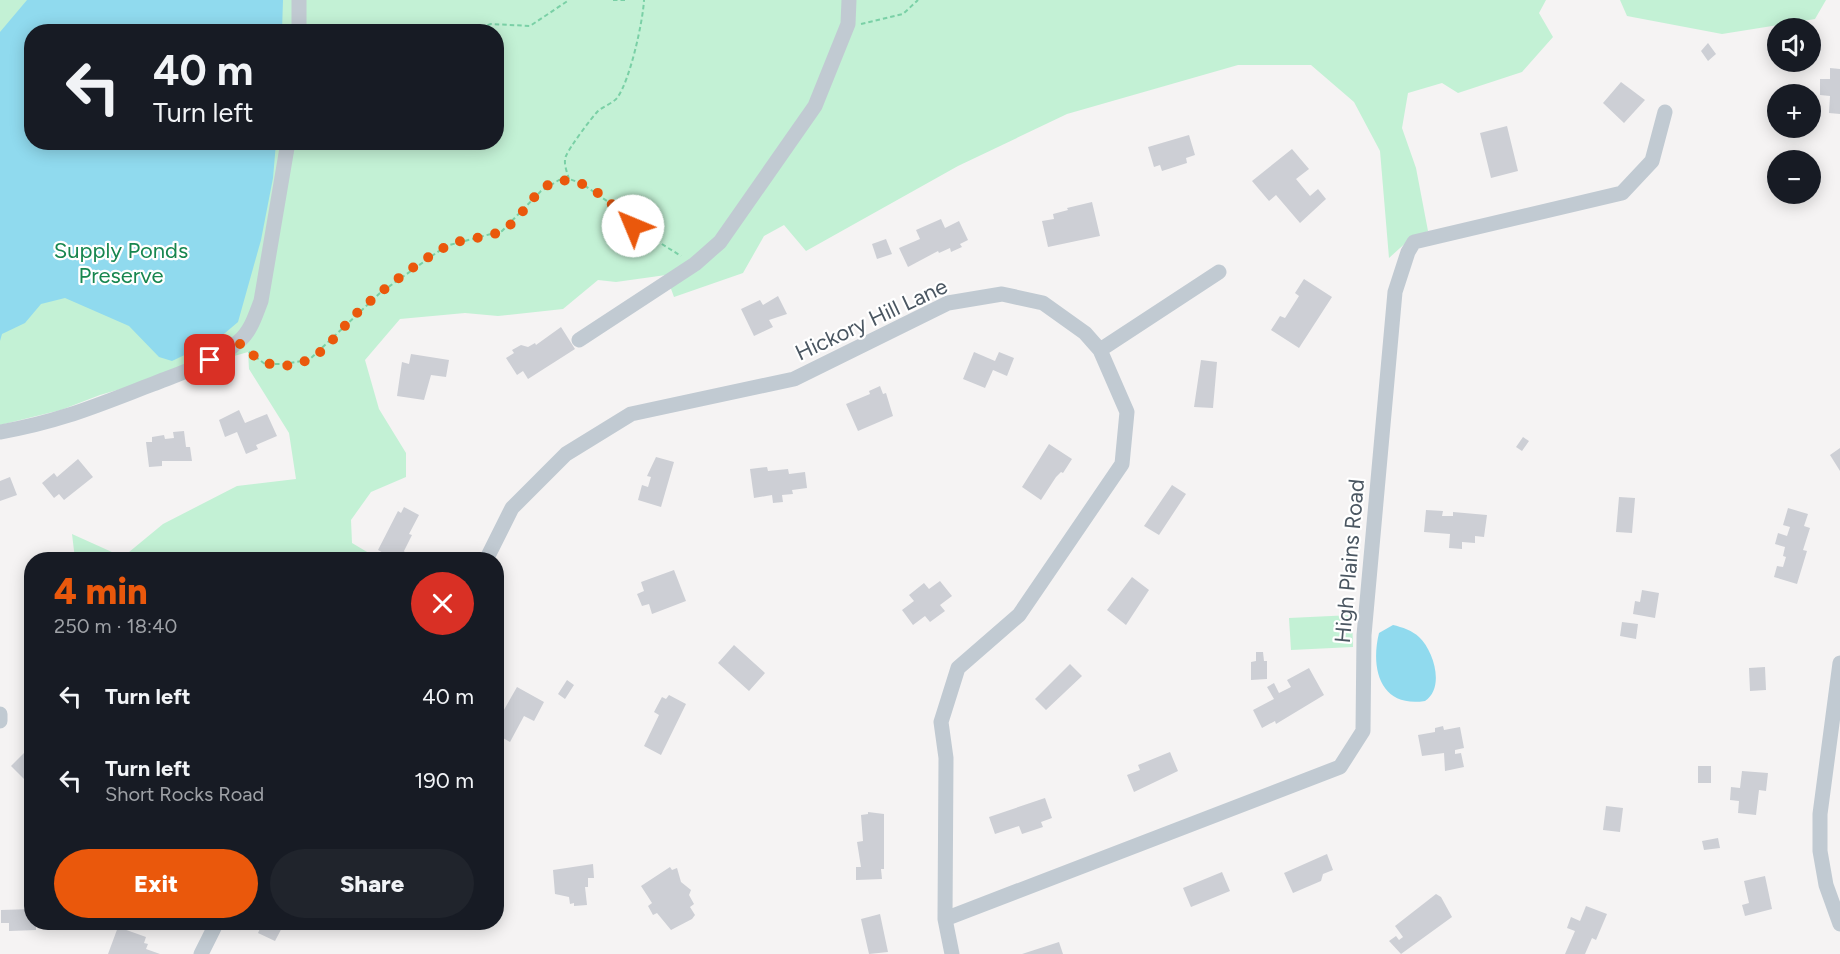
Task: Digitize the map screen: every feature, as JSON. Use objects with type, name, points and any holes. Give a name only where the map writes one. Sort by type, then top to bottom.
[{"type":"street","points":[[299,0],[299,24]]},
{"type":"street","points":[[579,340],[695,264],[720,242],[814,106],[848,24],[849,0]]},
{"type":"street","name":"High Plains Road","points":[[945,919],[1340,767],[1363,731],[1364,635],[1395,292],[1408,252],[1414,242],[1622,193],[1652,161],[1665,112]]},
{"type":"street","points":[[0,432],[40,425],[84,412],[196,366],[238,342],[253,323],[261,301],[287,150]]},
{"type":"street","points":[[1100,350],[1219,272]]},
{"type":"street","name":"Hickory Hill Lane","points":[[490,552],[512,508],[566,454],[631,414],[794,379],[948,303],[1002,294],[1043,303],[1070,321],[1100,350],[1127,412],[1122,464],[1019,615],[958,668],[941,722],[946,758],[945,919],[952,954]]},
{"type":"street","points":[[1840,663],[1820,814],[1820,851],[1826,885],[1840,924]]},
{"type":"street","points":[[0,714],[0,721]]},
{"type":"street","points":[[201,954],[213,930]]},
{"type":"path","points":[[504,25],[530,26],[569,0]]},
{"type":"path","points":[[613,0],[626,0]]},
{"type":"path","points":[[569,179],[566,156],[590,120],[617,99],[627,76],[632,54],[641,34],[643,0]]},
{"type":"path","points":[[848,24],[903,14],[918,0]]},
{"type":"path","points":[[238,342],[265,363],[283,364],[309,360],[380,293],[446,246],[502,231],[541,190],[559,180],[569,179],[581,183],[617,208],[633,226],[667,249],[695,264]]},
{"type":"green space","name":"Supply Ponds Preserve","points":[[0,0],[1546,0],[1539,13],[1553,37],[1522,72],[1458,93],[1442,83],[1408,93],[1402,128],[1416,168],[1428,231],[1410,239],[1389,258],[1380,151],[1354,102],[1311,65],[1238,65],[1067,114],[958,166],[806,251],[784,225],[764,236],[743,273],[674,297],[666,275],[616,282],[598,280],[563,309],[498,316],[465,313],[400,319],[365,360],[379,409],[406,453],[406,477],[371,492],[351,520],[352,543],[367,552],[129,552],[163,524],[237,486],[296,479],[289,433],[249,369],[248,352],[100,395],[61,410],[0,425]]},
{"type":"green space","points":[[1620,0],[1826,0],[1816,18],[1767,18],[1767,27],[1722,34],[1627,16]]},
{"type":"green space","name":"Supply Ponds Preserve","points":[[72,534],[112,552],[74,552]]},
{"type":"green space","points":[[1352,615],[1353,647],[1291,650],[1289,618]]},
{"type":"water","points":[[27,0],[283,0],[282,24],[24,24],[24,150],[275,150],[273,178],[261,240],[238,322],[218,339],[172,361],[159,357],[129,326],[65,298],[41,304],[25,323],[2,334],[0,341],[0,32]]},
{"type":"water","points":[[1393,625],[1417,635],[1433,660],[1435,687],[1425,701],[1410,702],[1398,699],[1382,684],[1376,660],[1379,633]]},
{"type":"building","points":[[1708,43],[1716,54],[1708,61],[1701,51]]},
{"type":"building","points":[[1830,68],[1840,69],[1840,114],[1829,113],[1830,96],[1821,95],[1820,79],[1830,79]]},
{"type":"building","points":[[1621,82],[1645,100],[1624,123],[1603,103]]},
{"type":"building","points":[[1507,126],[1518,171],[1491,178],[1480,133]]},
{"type":"building","points":[[1189,135],[1195,155],[1186,158],[1187,163],[1162,171],[1160,165],[1154,167],[1148,147]]},
{"type":"building","points":[[1292,149],[1309,169],[1296,179],[1310,196],[1318,189],[1326,199],[1300,223],[1276,195],[1269,201],[1252,181]]},
{"type":"building","points":[[1092,202],[1100,236],[1048,247],[1042,221],[1054,219],[1053,214],[1068,210],[1067,208]]},
{"type":"building","points":[[941,219],[945,228],[959,221],[968,240],[960,244],[962,247],[951,252],[950,248],[939,253],[938,251],[908,267],[899,248],[920,239],[916,230]]},
{"type":"building","points":[[886,239],[892,254],[877,259],[872,244]]},
{"type":"building","points":[[1304,279],[1332,297],[1299,348],[1271,330],[1280,316],[1285,318],[1299,296],[1295,293]]},
{"type":"building","points":[[778,296],[787,314],[769,320],[773,327],[754,336],[741,309],[760,300],[763,305]]},
{"type":"building","points":[[561,327],[575,349],[528,379],[523,371],[517,375],[506,358],[514,353],[512,350],[521,345],[528,347],[535,343],[536,345]]},
{"type":"building","points":[[974,352],[995,361],[999,352],[1014,358],[1007,376],[993,370],[985,388],[963,379]]},
{"type":"building","points":[[411,354],[449,360],[446,377],[431,375],[424,400],[397,396],[402,362],[409,364]]},
{"type":"building","points":[[1201,360],[1217,362],[1213,408],[1194,407]]},
{"type":"building","points":[[880,386],[883,394],[886,393],[893,416],[858,431],[846,404],[870,394],[869,391]]},
{"type":"building","points":[[239,410],[245,423],[267,414],[277,436],[256,445],[258,449],[246,454],[237,432],[225,437],[219,420]]},
{"type":"building","points":[[184,431],[186,447],[190,447],[192,461],[162,461],[162,466],[149,467],[146,442],[152,442],[152,437],[164,435],[165,439],[174,438],[173,432]]},
{"type":"building","points":[[1523,437],[1529,441],[1522,451],[1516,447]]},
{"type":"building","points":[[1049,444],[1072,459],[1063,473],[1061,472],[1056,477],[1041,500],[1022,487]]},
{"type":"building","points":[[1840,448],[1840,471],[1830,455]]},
{"type":"building","points":[[656,457],[674,462],[661,507],[638,500],[642,485],[648,487],[651,477],[647,476]]},
{"type":"building","points":[[78,459],[93,477],[64,500],[59,494],[54,498],[42,483],[54,473],[57,477]]},
{"type":"building","points":[[767,467],[768,471],[788,469],[789,474],[805,472],[807,488],[792,490],[793,494],[782,495],[783,502],[773,503],[772,495],[754,498],[750,469]]},
{"type":"building","points":[[10,477],[17,495],[0,501],[0,481]]},
{"type":"building","points":[[1172,485],[1186,494],[1159,535],[1144,526]]},
{"type":"building","points":[[1619,497],[1635,498],[1632,533],[1616,532]]},
{"type":"building","points":[[404,507],[419,515],[409,534],[412,535],[405,552],[378,550],[398,511],[401,513]]},
{"type":"building","points":[[1788,508],[1808,514],[1804,526],[1810,528],[1803,550],[1807,551],[1797,584],[1774,577],[1777,566],[1783,567],[1786,557],[1783,556],[1785,547],[1775,544],[1778,533],[1787,536],[1790,527],[1783,525]]},
{"type":"building","points":[[1426,510],[1443,511],[1442,516],[1453,516],[1453,512],[1487,515],[1484,537],[1475,536],[1475,543],[1462,542],[1462,549],[1449,548],[1450,534],[1424,532]]},
{"type":"building","points":[[674,570],[686,601],[652,614],[649,604],[642,606],[637,594],[644,591],[641,582]]},
{"type":"building","points":[[1132,577],[1149,590],[1126,625],[1107,610]]},
{"type":"building","points":[[940,581],[952,596],[940,605],[945,611],[930,622],[925,616],[913,625],[902,610],[914,601],[909,595],[924,583],[929,589]]},
{"type":"building","points":[[1642,590],[1659,593],[1655,618],[1633,614],[1635,601],[1640,602]]},
{"type":"building","points":[[1622,622],[1638,624],[1636,639],[1620,636]]},
{"type":"building","points":[[734,645],[765,673],[749,691],[718,663]]},
{"type":"building","points":[[1256,652],[1263,652],[1264,661],[1267,661],[1267,679],[1251,680],[1251,662],[1256,661]]},
{"type":"building","points":[[1070,664],[1082,676],[1046,710],[1035,699]]},
{"type":"building","points":[[1765,667],[1766,690],[1750,691],[1749,668]]},
{"type":"building","points":[[1309,668],[1324,695],[1276,724],[1275,721],[1262,728],[1253,710],[1274,699],[1267,687],[1274,683],[1279,693],[1291,687],[1287,680]]},
{"type":"building","points":[[567,680],[574,685],[565,699],[558,694]]},
{"type":"building","points":[[517,687],[544,702],[534,721],[524,716],[510,742],[504,739],[504,710]]},
{"type":"building","points":[[669,695],[686,704],[661,755],[644,746],[659,715],[654,712],[662,697],[666,699]]},
{"type":"building","points":[[1443,726],[1444,730],[1460,727],[1464,748],[1455,750],[1455,754],[1461,753],[1464,767],[1445,771],[1444,753],[1422,756],[1418,735],[1435,732],[1435,728]]},
{"type":"building","points":[[1170,752],[1178,771],[1134,792],[1127,775],[1140,770],[1138,765]]},
{"type":"building","points":[[24,753],[24,779],[11,766]]},
{"type":"building","points":[[1698,766],[1711,766],[1711,783],[1698,783]]},
{"type":"building","points":[[1742,771],[1768,773],[1766,791],[1759,790],[1756,815],[1738,813],[1739,801],[1730,800],[1731,787],[1740,788]]},
{"type":"building","points":[[1045,798],[1052,818],[1041,822],[1043,827],[1022,834],[1019,826],[995,834],[989,817]]},
{"type":"building","points":[[1606,806],[1623,808],[1620,832],[1603,830]]},
{"type":"building","points":[[868,812],[884,814],[884,869],[881,869],[882,879],[856,880],[856,867],[861,867],[857,842],[863,841],[861,815],[868,814]]},
{"type":"building","points":[[1718,838],[1720,848],[1704,850],[1702,841]]},
{"type":"building","points":[[1327,854],[1333,870],[1323,874],[1321,881],[1293,893],[1284,873]]},
{"type":"building","points":[[593,864],[594,878],[588,878],[588,887],[585,887],[587,905],[574,906],[574,903],[570,904],[569,897],[555,894],[553,870]]},
{"type":"building","points":[[670,867],[672,870],[677,868],[681,882],[691,890],[689,895],[694,904],[690,907],[695,915],[692,919],[671,930],[657,913],[653,915],[648,906],[652,903],[641,886]]},
{"type":"building","points":[[1222,872],[1230,891],[1191,907],[1183,888]]},
{"type":"building","points":[[1765,876],[1772,909],[1745,916],[1742,905],[1749,903],[1744,881]]},
{"type":"building","points":[[1436,894],[1441,897],[1452,917],[1401,954],[1389,941],[1396,936],[1399,940],[1403,937],[1395,926]]},
{"type":"building","points":[[1586,906],[1607,914],[1596,940],[1592,938],[1585,954],[1565,954],[1575,931],[1567,928],[1571,917],[1580,921]]},
{"type":"building","points":[[24,909],[24,930],[36,930],[9,931],[9,923],[1,923],[1,910]]},
{"type":"building","points":[[880,914],[888,952],[869,954],[861,919]]},
{"type":"building","points":[[117,930],[126,930],[146,937],[144,943],[148,944],[146,949],[160,954],[108,954]]},
{"type":"building","points":[[259,930],[281,930],[275,941],[258,933]]},
{"type":"building","points":[[1059,942],[1063,954],[1022,954]]},
{"type":"route","points":[[210,360],[238,342],[259,361],[265,363],[274,365],[309,360],[357,312],[380,293],[446,246],[468,238],[502,231],[541,190],[559,180],[569,179],[581,183],[617,208],[633,226]]}]
